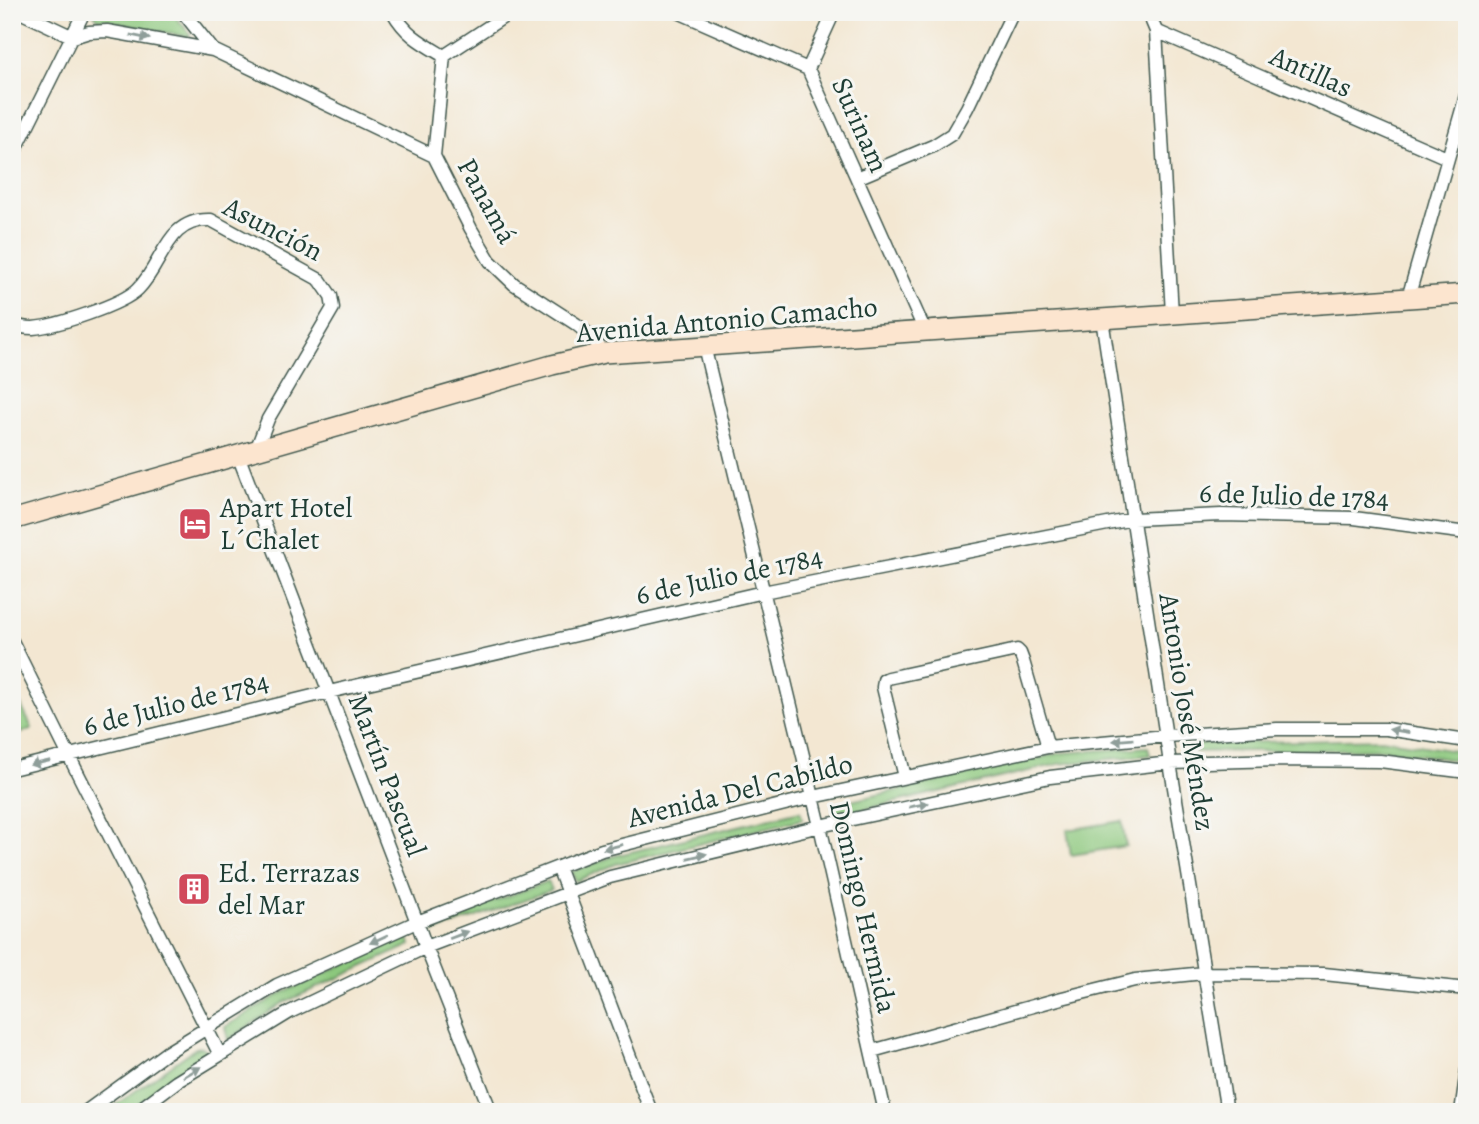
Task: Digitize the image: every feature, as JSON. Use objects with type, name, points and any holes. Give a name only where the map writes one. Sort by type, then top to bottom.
[{"type":"street","points":[[20,12],[73,37],[89,32],[107,31],[213,50],[435,156]]},
{"type":"street","points":[[12,157],[84,12]]},
{"type":"street","points":[[183,12],[213,50]]},
{"type":"street","points":[[393,12],[399,24],[411,36],[444,56],[510,12]]},
{"type":"street","name":"Surinam","points":[[678,12],[808,69],[925,331]]},
{"type":"street","points":[[808,69],[834,12]]},
{"type":"street","points":[[857,178],[933,146],[952,134],[1013,12]]},
{"type":"street","points":[[1148,12],[1156,31],[1172,314]]},
{"type":"street","name":"Antillas","points":[[1156,31],[1447,158]]},
{"type":"street","name":"Panamá","points":[[444,56],[435,156],[471,229],[490,261],[513,284],[576,324],[593,338],[604,354]]},
{"type":"street","points":[[1408,298],[1467,92]]},
{"type":"street","name":"Asunción","points":[[12,324],[30,328],[45,326],[127,298],[150,275],[178,230],[199,219],[211,220],[320,280],[331,296],[333,308],[247,453]]},
{"type":"street","name":"Avenida Antonio Camacho","points":[[12,520],[552,365],[604,354],[1467,294]]},
{"type":"street","name":"Antonio José Méndez","points":[[1102,319],[1227,1112]]},
{"type":"street","name":"Domingo Hermida","points":[[704,346],[820,826],[885,1112]]},
{"type":"street","name":"Martín Pascual","points":[[247,453],[329,692],[491,1112]]},
{"type":"street","name":"6 de Julio de 1784","points":[[12,769],[329,692],[763,592],[1133,519],[1221,515],[1354,518],[1467,533]]},
{"type":"street","points":[[12,641],[220,1055]]},
{"type":"street","points":[[905,777],[883,687],[884,681],[1017,650],[1048,747]]},
{"type":"street","name":"Avenida Del Cabildo","points":[[85,1112],[166,1053],[277,985],[418,922],[601,850],[813,797],[1048,747],[1277,729],[1387,729],[1467,741]]},
{"type":"street","name":"Avenida Del Cabildo","points":[[136,1112],[176,1082],[290,1012],[426,947],[610,877],[820,826],[1050,777],[1170,763],[1281,760],[1380,761],[1467,772]]},
{"type":"street","points":[[558,867],[651,1112]]},
{"type":"street","points":[[872,1051],[1135,980],[1204,973],[1324,974],[1467,989]]},
{"type":"street","points":[[1461,1112],[1467,1070]]},
{"type":"green space","points":[[95,12],[172,12],[190,34],[189,37],[98,19],[94,15]]},
{"type":"green space","points":[[12,687],[32,728],[12,738]]},
{"type":"green space","points":[[1382,739],[1467,753],[1467,762],[1383,749],[1183,752],[1182,744]]},
{"type":"green space","points":[[1148,747],[1150,755],[1059,764],[835,816],[833,805],[1061,753]]},
{"type":"green space","points":[[800,811],[803,819],[616,864],[576,881],[571,872],[614,856]]},
{"type":"green space","points":[[1122,821],[1126,846],[1071,855],[1067,830]]},
{"type":"green space","points":[[548,881],[552,890],[434,932],[431,925]]},
{"type":"green space","points":[[406,935],[411,945],[283,1003],[228,1040],[225,1027],[280,994]]},
{"type":"green space","points":[[196,1048],[207,1050],[207,1057],[127,1112],[106,1112]]},
{"type":"place","name":"Apart Hotel L´Chalet","points":[[195,524]]},
{"type":"place","name":"Ed. Terrazas del Mar","points":[[194,889]]}]
